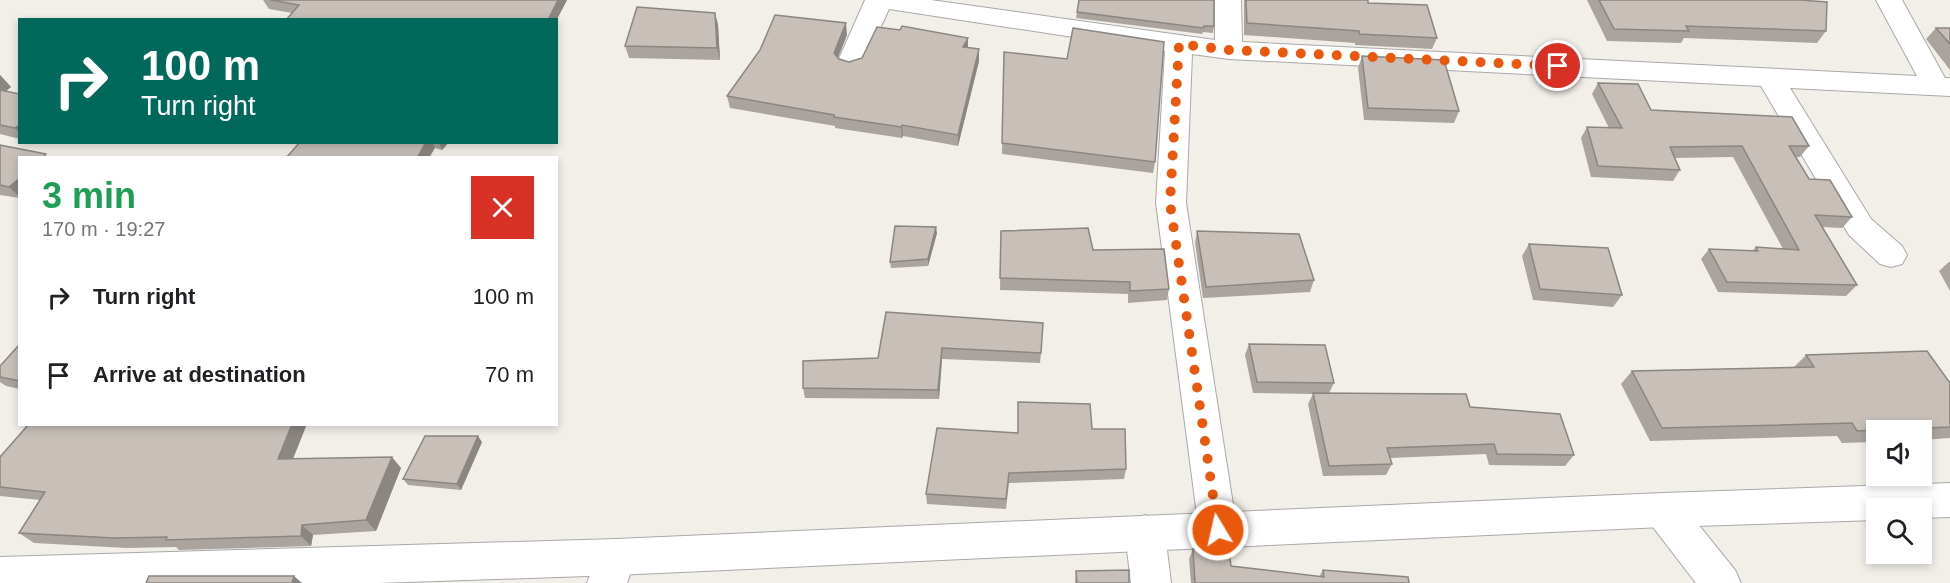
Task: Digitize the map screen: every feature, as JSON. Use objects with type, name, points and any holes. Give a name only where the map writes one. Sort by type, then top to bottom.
[{"type":"street","points":[[851,63],[879,0],[1229,50],[1943,87]]},
{"type":"street","points":[[1228,0],[1229,50]]},
{"type":"street","points":[[1889,0],[1943,87]]},
{"type":"street","points":[[1179,44],[1170,203],[1218,530]]},
{"type":"street","points":[[1769,77],[1860,227],[1891,255]]},
{"type":"street","points":[[0,576],[611,570],[1146,533],[1950,500]]},
{"type":"street","points":[[1663,510],[1721,583]]},
{"type":"street","points":[[1146,533],[1151,583]]},
{"type":"building","points":[[271,0],[558,0],[549,18],[288,18],[299,5]]},
{"type":"building","points":[[1079,0],[1214,0],[1214,26],[1203,28],[1077,12]]},
{"type":"building","points":[[1246,0],[1368,0],[1368,3],[1427,5],[1437,38],[1359,34],[1359,31],[1247,23]]},
{"type":"building","points":[[1599,0],[1827,2],[1826,31],[1686,26],[1689,31],[1614,29]]},
{"type":"building","points":[[637,7],[715,13],[717,48],[625,46]]},
{"type":"building","points":[[775,15],[846,23],[834,53],[839,59],[849,62],[862,58],[877,27],[900,30],[902,26],[968,38],[963,47],[979,49],[958,135],[902,125],[901,127],[834,117],[834,115],[727,96],[760,50]]},
{"type":"building","points":[[1073,28],[1164,42],[1155,162],[1002,143],[1004,52],[1067,59]]},
{"type":"building","points":[[1936,28],[1950,28],[1950,44]]},
{"type":"building","points":[[1362,56],[1444,60],[1459,111],[1368,108]]},
{"type":"building","points":[[1598,83],[1638,84],[1651,110],[1792,117],[1809,146],[1789,146],[1809,179],[1830,180],[1852,217],[1815,215],[1857,285],[1727,282],[1709,249],[1758,251],[1756,247],[1799,250],[1742,146],[1670,147],[1680,170],[1598,166],[1587,127],[1622,128]]},
{"type":"building","points":[[0,90],[18,94],[18,126],[15,128],[0,125]]},
{"type":"building","points":[[298,144],[425,144],[418,156],[288,156]]},
{"type":"building","points":[[0,145],[46,154],[44,156],[18,156],[18,180],[9,187],[0,185]]},
{"type":"building","points":[[895,226],[936,227],[928,259],[890,262]]},
{"type":"building","points":[[1088,228],[1093,250],[1164,249],[1169,289],[1130,291],[1130,282],[1000,278],[1001,231]]},
{"type":"building","points":[[1197,231],[1299,234],[1314,280],[1206,287]]},
{"type":"building","points":[[1529,244],[1608,248],[1622,295],[1540,289]]},
{"type":"building","points":[[886,312],[1043,323],[1041,353],[942,348],[938,390],[803,388],[803,361],[878,358]]},
{"type":"building","points":[[1249,344],[1325,345],[1334,383],[1257,382]]},
{"type":"building","points":[[18,346],[18,381],[0,377],[0,366]]},
{"type":"building","points":[[1927,351],[1950,383],[1950,427],[1932,428],[1932,420],[1866,420],[1866,431],[1857,431],[1852,423],[1662,428],[1632,371],[1814,367],[1806,355]]},
{"type":"building","points":[[1313,393],[1466,394],[1470,407],[1560,414],[1574,455],[1497,454],[1494,444],[1387,448],[1392,464],[1329,466]]},
{"type":"building","points":[[1018,402],[1090,404],[1092,429],[1125,429],[1126,469],[1009,473],[1006,499],[926,494],[937,428],[1018,433]]},
{"type":"building","points":[[27,426],[291,426],[278,459],[392,457],[366,520],[302,525],[301,536],[166,540],[167,537],[114,538],[19,533],[45,492],[0,487],[0,457]]},
{"type":"building","points":[[425,436],[478,436],[457,484],[403,479]]},
{"type":"building","points":[[1193,549],[1229,551],[1231,566],[1324,577],[1323,570],[1408,577],[1409,583],[1195,583]]},
{"type":"building","points":[[1129,570],[1129,583],[1077,583],[1076,571]]},
{"type":"building","points":[[149,576],[294,576],[292,583],[146,583]]},
{"type":"route","points":[[1218,530],[1170,203],[1179,44],[1229,50],[1558,66]]}]
